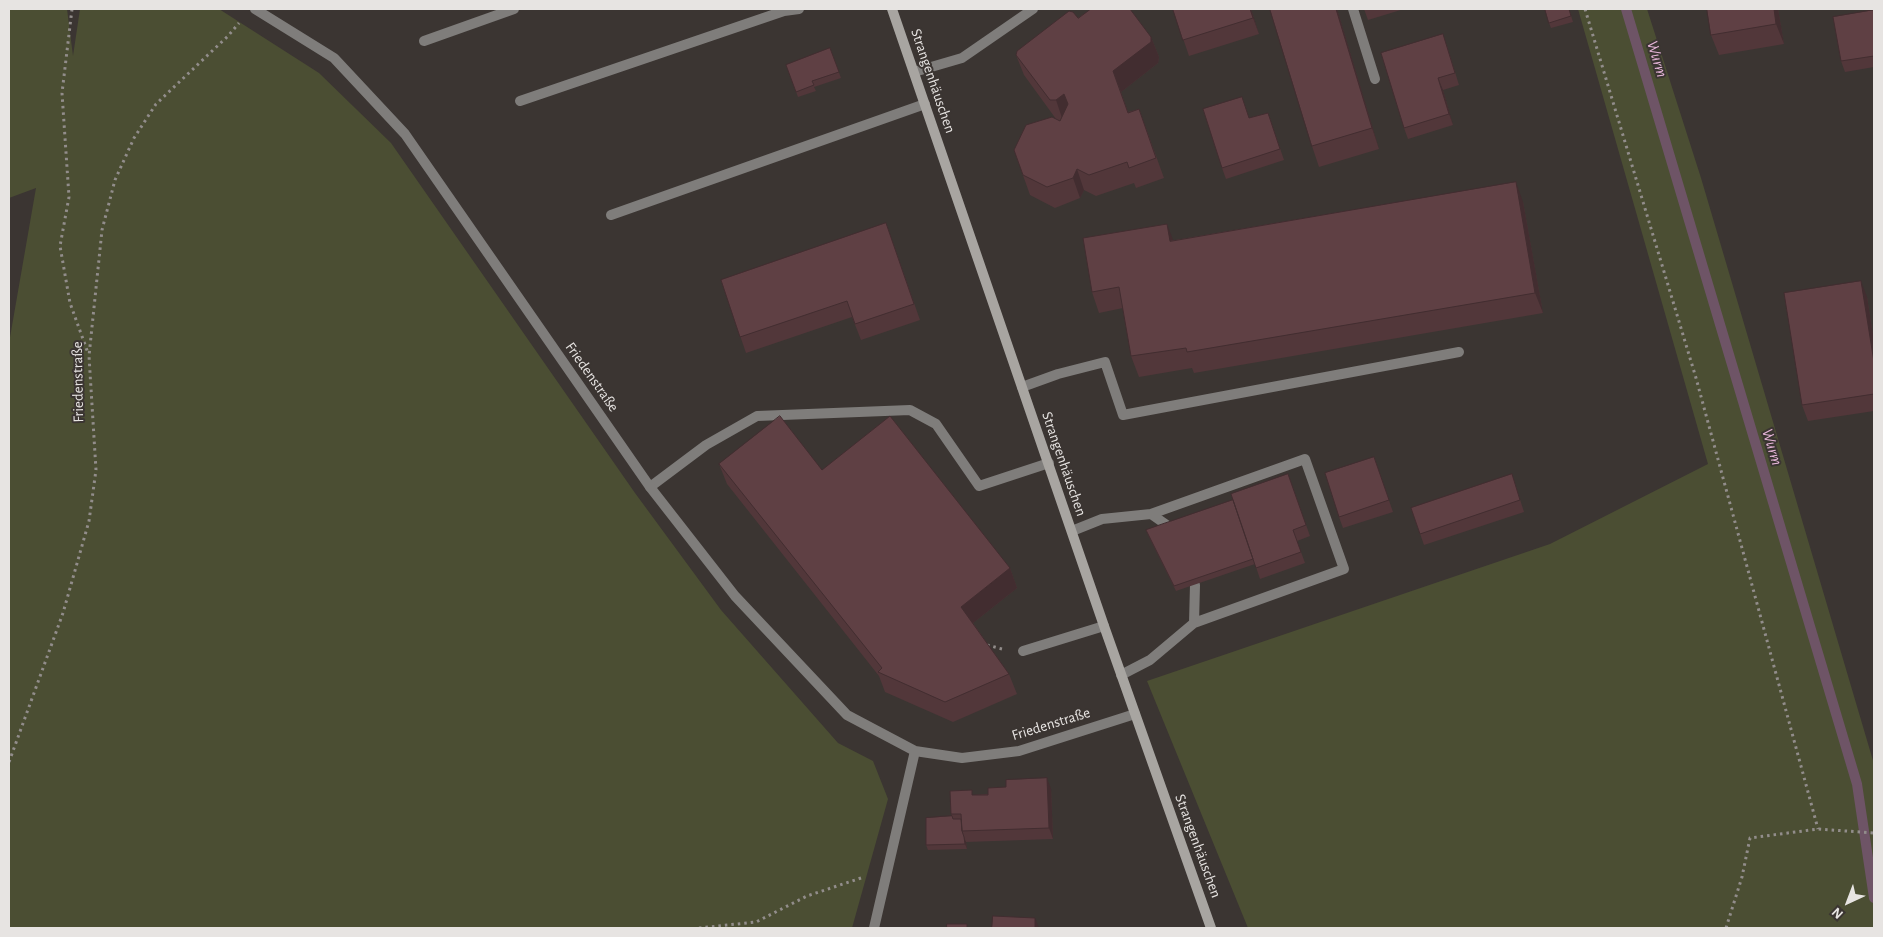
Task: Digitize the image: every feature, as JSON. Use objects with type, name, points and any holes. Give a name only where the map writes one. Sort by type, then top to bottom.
[{"type":"street","name":"Friedenstraße","points":[[255,9],[334,58],[405,134],[650,487],[735,596],[847,715],[915,751],[962,758],[1019,751],[1135,714]]},
{"type":"street","points":[[424,41],[514,9]]},
{"type":"street","points":[[520,101],[784,11],[799,9]]},
{"type":"street","points":[[914,72],[962,58],[1033,9]]},
{"type":"street","points":[[1353,9],[1375,79]]},
{"type":"street","name":"Strangenhäuschen","points":[[895,10],[914,72],[1104,626],[1211,928]]},
{"type":"street","points":[[611,215],[925,104]]},
{"type":"street","points":[[1022,387],[1058,374],[1105,362],[1123,415],[1459,352]]},
{"type":"street","points":[[650,487],[706,445],[757,416],[910,410],[936,424],[979,486],[1049,463]]},
{"type":"street","points":[[1072,531],[1102,519],[1151,514],[1305,459],[1344,569],[1194,623],[1150,660],[1121,675]]},
{"type":"street","points":[[1151,514],[1171,528]]},
{"type":"street","points":[[1194,623],[1195,585]]},
{"type":"street","points":[[1023,651],[1104,626]]},
{"type":"street","points":[[874,928],[915,751]]},
{"type":"path","points":[[72,9],[62,93],[69,197],[60,246],[70,303],[89,356]]},
{"type":"path","points":[[1585,9],[1696,378],[1818,828]]},
{"type":"path","name":"Friedenstraße","points":[[9,762],[63,613],[90,520],[96,470],[89,356],[102,230],[115,180],[134,138],[156,104],[228,36],[245,16]]},
{"type":"path","points":[[983,640],[988,647]]},
{"type":"path","points":[[1726,928],[1742,877],[1750,838],[1818,828],[1874,833]]},
{"type":"path","points":[[699,928],[756,922],[806,896],[886,870]]},
{"type":"green space","points":[[9,9],[67,9],[73,56],[80,9],[219,9],[319,73],[391,143],[635,493],[721,610],[838,743],[873,761],[888,799],[852,928],[9,928],[9,343],[36,188],[9,198]]},
{"type":"green space","points":[[1578,9],[1647,9],[1701,178],[1874,764],[1874,928],[1248,928],[1147,681],[1550,544],[1708,464]]},
{"type":"building","points":[[1091,9],[1130,9],[1151,37],[1151,42],[1113,71],[1128,113],[1139,109],[1156,158],[1129,168],[1127,162],[1089,175],[1077,169],[1073,178],[1047,187],[1023,175],[1014,150],[1026,125],[1052,117],[1060,121],[1068,104],[1064,94],[1056,100],[1050,100],[1016,55],[1017,51],[1069,11],[1073,12],[1078,18]]},
{"type":"building","points":[[1173,9],[1250,9],[1253,18],[1183,40]]},
{"type":"building","points":[[1270,9],[1336,9],[1372,128],[1312,146]]},
{"type":"building","points":[[1545,9],[1569,9],[1571,16],[1549,23]]},
{"type":"building","points":[[1707,9],[1774,9],[1776,24],[1711,35]]},
{"type":"building","points":[[1874,10],[1874,56],[1841,61],[1833,17]]},
{"type":"building","points":[[1443,34],[1455,73],[1438,78],[1449,114],[1404,128],[1381,53]]},
{"type":"building","points":[[830,48],[839,72],[812,81],[814,85],[796,92],[786,65]]},
{"type":"building","points":[[1242,97],[1249,118],[1268,113],[1280,149],[1222,168],[1203,109]]},
{"type":"building","points":[[1516,182],[1535,293],[1187,352],[1186,348],[1131,356],[1119,287],[1092,292],[1083,238],[1167,224],[1170,241]]},
{"type":"building","points":[[886,223],[914,304],[855,324],[847,301],[740,337],[721,280]]},
{"type":"building","points":[[1861,281],[1874,362],[1874,394],[1802,405],[1784,293]]},
{"type":"building","points":[[780,416],[822,470],[890,416],[1010,568],[961,607],[1009,674],[945,702],[878,672],[882,668],[719,464]]},
{"type":"building","points":[[1374,457],[1389,500],[1339,517],[1325,473]]},
{"type":"building","points":[[1288,474],[1306,525],[1293,530],[1301,552],[1256,568],[1231,494]]},
{"type":"building","points":[[1512,474],[1520,500],[1420,534],[1411,508]]},
{"type":"building","points":[[1233,500],[1253,559],[1174,586],[1146,530]]},
{"type":"building","points":[[1047,778],[1049,828],[962,831],[961,814],[951,814],[950,791],[972,790],[972,795],[988,795],[988,788],[1006,787],[1006,780]]},
{"type":"building","points":[[952,816],[953,819],[961,819],[965,844],[926,845],[926,818]]},
{"type":"building","points":[[993,916],[1035,918],[1035,928],[992,928]]},
{"type":"building","points":[[947,924],[967,924],[967,928],[947,928]]},
{"type":"waterway","name":"Wurm","points":[[1626,9],[1857,784],[1874,898]]}]
